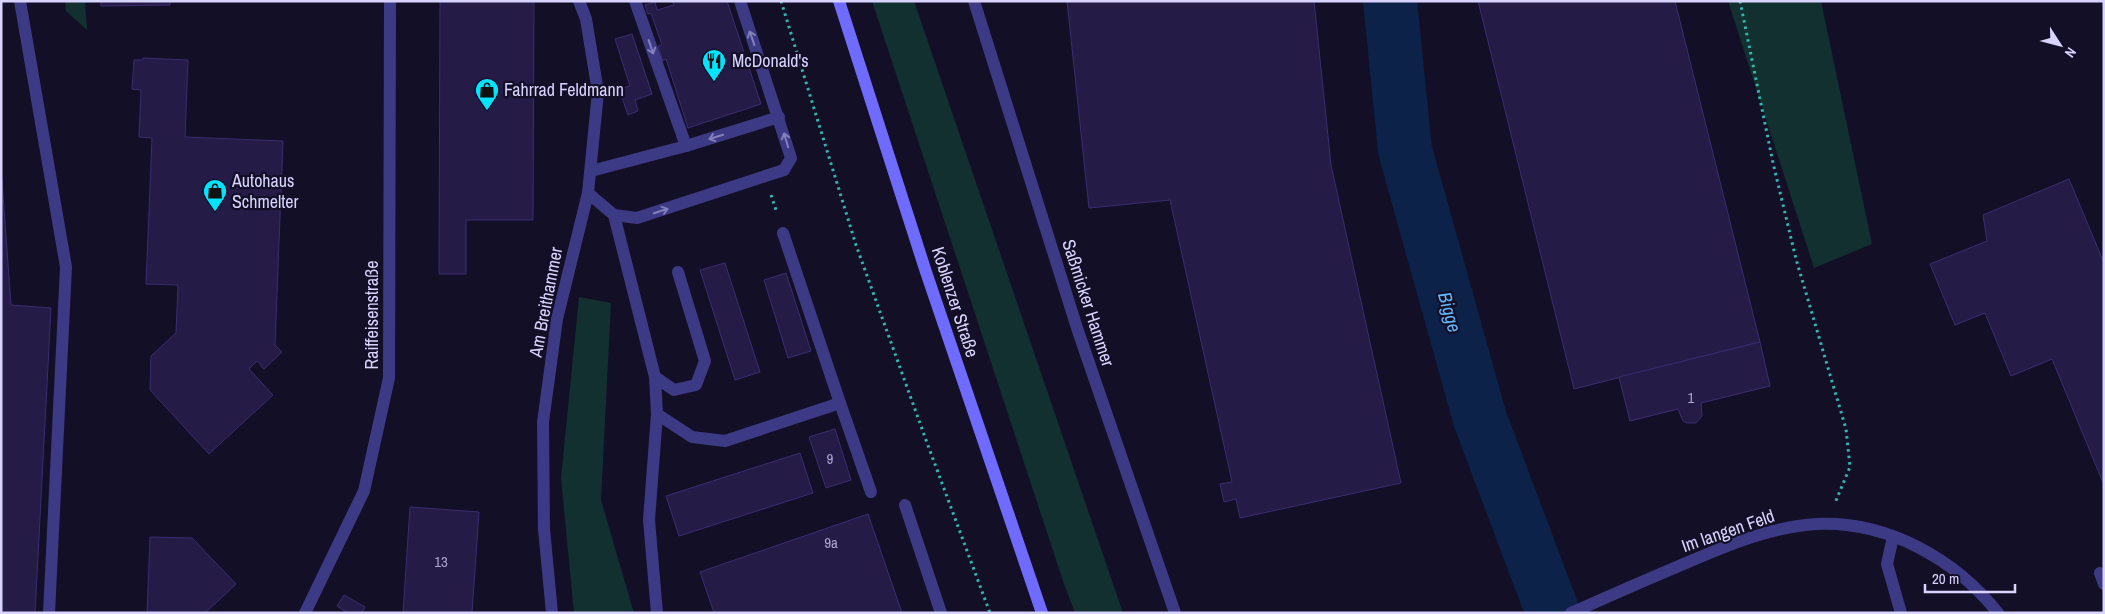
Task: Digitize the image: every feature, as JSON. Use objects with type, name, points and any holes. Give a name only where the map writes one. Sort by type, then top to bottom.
[{"type":"main road","name":"Koblenzer Straße","points":[[839,1],[926,272],[1042,613]]},
{"type":"street","points":[[20,1],[66,268],[49,613]]},
{"type":"street","name":"Raiffeisenstraße","points":[[305,613],[364,491],[389,378],[390,1]]},
{"type":"street","name":"Am Breithammer","points":[[552,613],[544,529],[543,422],[557,319],[588,193],[598,92],[586,19],[579,1]]},
{"type":"street","points":[[635,1],[686,146]]},
{"type":"street","points":[[588,193],[614,215],[637,218],[784,170],[791,158],[740,1]]},
{"type":"street","name":"Saßmicker Hammer","points":[[974,1],[1078,331],[1175,613]]},
{"type":"street","points":[[590,171],[686,146],[779,117]]},
{"type":"street","points":[[614,215],[655,377],[656,414],[649,520],[657,613]]},
{"type":"street","points":[[783,233],[871,492]]},
{"type":"street","points":[[655,377],[674,390],[696,385],[705,361],[678,272]]},
{"type":"street","points":[[656,414],[692,437],[725,440],[840,403]]},
{"type":"street","points":[[905,505],[941,613]]},
{"type":"street","name":"Im langen Feld","points":[[1571,613],[1721,548],[1757,535],[1791,528],[1826,525],[1866,529],[1921,547],[1942,560],[1970,582],[1998,613]]},
{"type":"street","points":[[1893,537],[1887,564],[1900,613]]},
{"type":"path","points":[[781,1],[856,245],[990,613]]},
{"type":"path","points":[[1740,1],[1773,163],[1796,259],[1846,429],[1850,467],[1826,525]]},
{"type":"green space","points":[[65,1],[85,1],[87,30],[66,11]]},
{"type":"green space","points":[[872,1],[914,1],[1123,613],[1075,613]]},
{"type":"green space","points":[[1728,1],[1821,1],[1872,244],[1814,268]]},
{"type":"green space","points":[[579,297],[611,303],[601,500],[634,613],[574,613],[561,478]]},
{"type":"building","points":[[101,1],[170,1],[170,5],[101,6]]},
{"type":"building","name":"Fahrrad Feldmann","points":[[440,1],[534,1],[533,220],[466,220],[466,274],[439,274]]},
{"type":"building","name":"McDonald's","points":[[672,1],[727,1],[761,104],[688,128],[666,59],[663,61],[658,46],[662,45],[651,13],[648,14],[645,5],[655,2],[657,10],[674,5]]},
{"type":"building","points":[[1067,1],[1314,1],[1331,165],[1401,483],[1240,518],[1236,499],[1224,502],[1220,484],[1232,482],[1170,200],[1089,208]]},
{"type":"building","points":[[1478,1],[1675,1],[1760,342],[1574,389]]},
{"type":"building","points":[[632,34],[652,94],[635,100],[638,111],[628,115],[619,89],[630,86],[615,39]]},
{"type":"building","name":"Autohaus Schmelter","points":[[143,58],[188,60],[185,137],[283,141],[275,345],[282,352],[264,369],[257,361],[249,369],[273,395],[209,454],[150,390],[151,356],[176,333],[178,285],[146,284],[152,138],[139,137],[141,90],[132,89],[134,60],[142,60]]},
{"type":"building","points":[[1,167],[11,305],[51,308],[35,613],[1,613]]},
{"type":"building","points":[[2069,179],[2104,263],[2104,485],[2052,359],[2011,376],[1985,313],[1955,325],[1930,264],[1987,241],[1983,215]]},
{"type":"building","points":[[725,263],[760,372],[735,380],[700,270]]},
{"type":"building","points":[[786,273],[811,351],[788,358],[764,280]]},
{"type":"building","points":[[1760,342],[1770,386],[1701,403],[1702,416],[1696,423],[1683,421],[1678,409],[1630,421],[1619,377]]},
{"type":"building","points":[[835,429],[851,480],[826,488],[809,437]]},
{"type":"building","points":[[800,453],[813,493],[679,536],[666,496]]},
{"type":"building","points":[[410,507],[479,512],[472,613],[403,613]]},
{"type":"building","points":[[868,514],[902,613],[714,613],[700,572]]},
{"type":"building","points":[[150,537],[192,538],[236,584],[205,613],[147,613]]},
{"type":"building","points":[[344,595],[365,607],[362,613],[348,613],[337,606]]},
{"type":"waterway","name":"Bigge","points":[[1390,1],[1405,150],[1480,419],[1553,613]]},
{"type":"place","name":"McDonald's","points":[[714,82]]},
{"type":"place","name":"Fahrrad Feldmann","points":[[487,111]]},
{"type":"place","name":"Autohaus Schmelter","points":[[215,212]]}]
